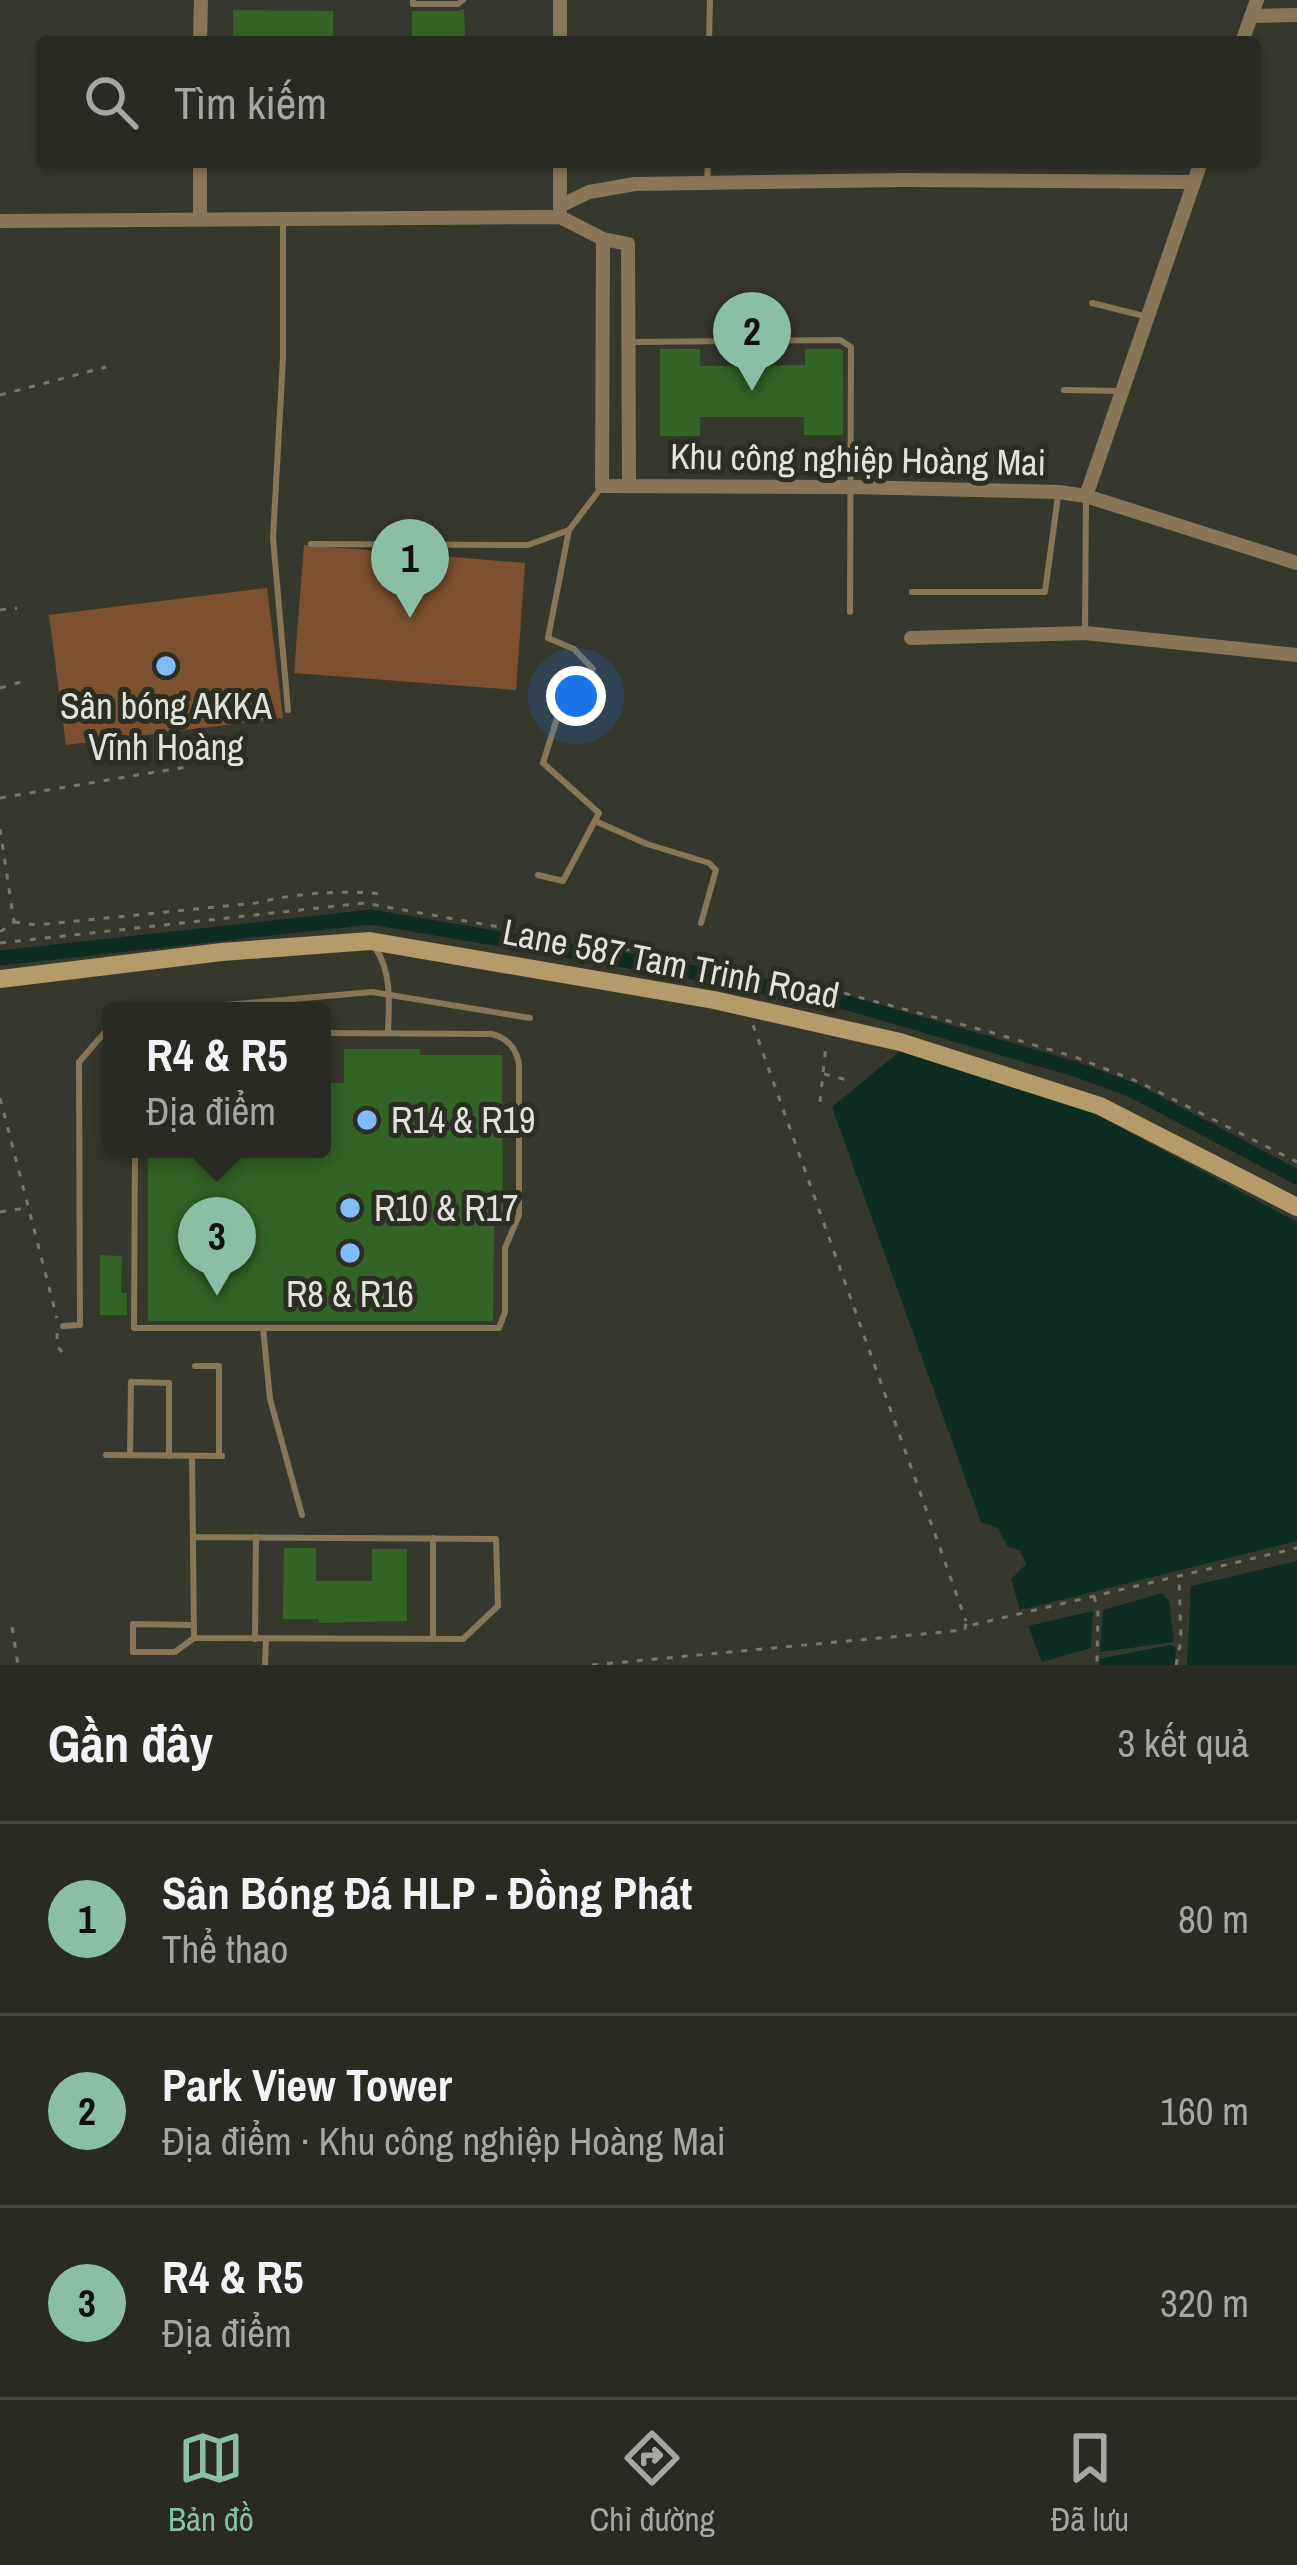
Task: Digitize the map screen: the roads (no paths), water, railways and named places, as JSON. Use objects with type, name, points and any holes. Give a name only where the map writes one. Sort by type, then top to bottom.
[{"type":"street","points":[[200,0],[200,36]]},
{"type":"street","points":[[560,0],[560,36]]},
{"type":"street","points":[[1244,36],[1257,0]]},
{"type":"street","points":[[1251,16],[1297,15]]},
{"type":"street","points":[[200,168],[200,219]]},
{"type":"street","points":[[560,168],[560,212]]},
{"type":"street","name":"Khu công nghiệp Hoàng Mai","points":[[1087,496],[1199,168]]},
{"type":"street","points":[[0,221],[560,212],[589,192],[635,184],[1194,182]]},
{"type":"street","points":[[560,212],[603,239],[602,486]]},
{"type":"street","name":"Khu công nghiệp Hoàng Mai","points":[[603,239],[628,244],[629,486]]},
{"type":"street","points":[[603,342],[628,342]]},
{"type":"street","name":"Khu công nghiệp Hoàng Mai","points":[[602,486],[1059,492],[1087,496],[1297,563]]},
{"type":"street","points":[[911,638],[1085,633],[1297,655]]},
{"type":"street","name":"Lane 587 Tam Trinh Road","points":[[0,979],[222,952],[370,941],[746,1007],[900,1042],[1100,1106],[1297,1207]]},
{"type":"lane","points":[[413,0],[413,4],[463,0]]},
{"type":"lane","points":[[709,36],[710,0]]},
{"type":"lane","points":[[707,183],[708,168]]},
{"type":"lane","points":[[903,168],[903,180]]},
{"type":"lane","points":[[283,219],[284,358],[273,538],[288,710]]},
{"type":"lane","points":[[1092,303],[1148,316]]},
{"type":"lane","points":[[628,342],[847,342],[852,352],[850,612]]},
{"type":"lane","points":[[1064,391],[1122,391]]},
{"type":"lane","points":[[538,874],[562,881],[599,813],[543,764],[559,712],[574,712],[593,669],[574,649],[548,638],[569,530],[602,486]]},
{"type":"lane","points":[[912,592],[1045,592],[1059,492]]},
{"type":"lane","points":[[1085,633],[1087,496]]},
{"type":"lane","points":[[310,544],[528,545],[569,530]]},
{"type":"lane","points":[[595,821],[647,844],[709,863],[716,870],[715,882],[701,923]]},
{"type":"lane","points":[[370,941],[382,958],[389,993],[388,1034]]},
{"type":"lane","points":[[259,1002],[389,993],[530,1018]]},
{"type":"lane","points":[[135,1158],[134,1328],[499,1328],[504,1321],[506,1248],[519,1215],[519,1058],[508,1042],[491,1034],[331,1033]]},
{"type":"lane","points":[[63,1326],[80,1325],[79,1062],[103,1034]]},
{"type":"lane","points":[[263,1328],[270,1399],[302,1515]]},
{"type":"lane","points":[[106,1455],[221,1456],[219,1366],[195,1366]]},
{"type":"lane","points":[[130,1455],[131,1382],[169,1383],[169,1456]]},
{"type":"lane","points":[[192,1456],[194,1638]]},
{"type":"lane","points":[[194,1537],[496,1539],[498,1606],[464,1639],[194,1638],[175,1652],[134,1652],[134,1624],[194,1625]]},
{"type":"lane","points":[[255,1639],[256,1537]]},
{"type":"lane","points":[[433,1538],[433,1639]]},
{"type":"lane","points":[[265,1665],[266,1639]]},
{"type":"waterway","points":[[0,958],[371,917],[848,1003],[1075,1069],[1134,1091],[1297,1177]]},
{"type":"place","name":"Park View Tower","points":[[752,391]]},
{"type":"place","name":"Sân Bóng Đá HLP - Đồng Phát","points":[[410,618]]},
{"type":"place","name":"Sân bóng AKKA Vĩnh Hoàng","points":[[166,666]]},
{"type":"place","name":"R14 & R19","points":[[367,1120]]},
{"type":"place","name":"R10 & R17","points":[[350,1208]]},
{"type":"place","name":"R8 & R16","points":[[350,1253]]},
{"type":"place","name":"R4 & R5","points":[[217,1296]]}]
